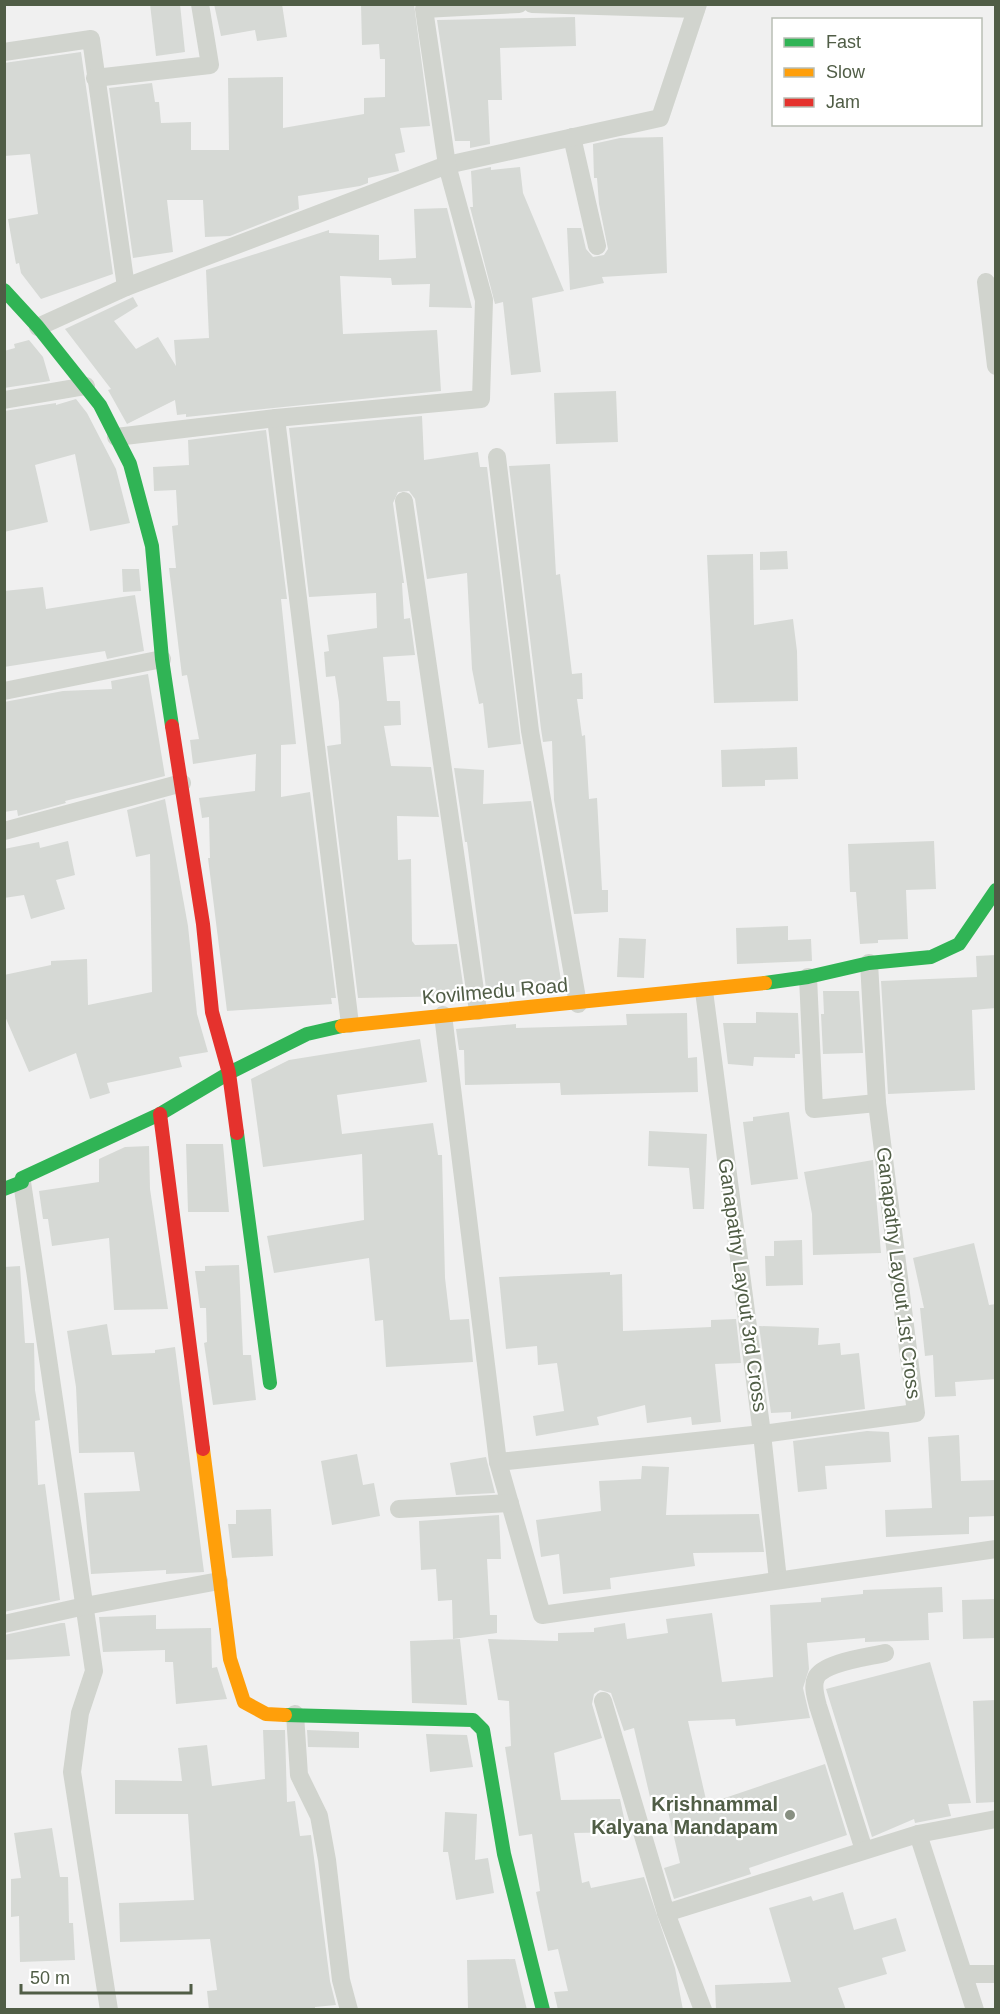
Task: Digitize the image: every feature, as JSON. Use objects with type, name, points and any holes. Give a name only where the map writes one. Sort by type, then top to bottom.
[{"type":"street","points":[[95,78],[210,64],[200,4]]},
{"type":"street","points":[[117,437],[276,418],[481,399],[484,300],[447,165],[424,9],[519,4]]},
{"type":"street","points":[[38,327],[126,287],[447,165],[660,118],[697,7],[532,4]]},
{"type":"street","points":[[4,52],[91,39],[126,287]]},
{"type":"street","points":[[572,137],[597,246]]},
{"type":"street","points":[[986,282],[996,366]]},
{"type":"street","points":[[4,290],[38,327],[86,386],[117,437],[130,464],[152,546],[162,659],[182,783],[212,1012],[229,1073],[270,1383]]},
{"type":"street","points":[[4,400],[86,386]]},
{"type":"street","points":[[276,418],[350,1024]]},
{"type":"street","points":[[497,457],[530,731],[578,1004]]},
{"type":"street","points":[[404,501],[478,1011]]},
{"type":"street","points":[[4,691],[162,659]]},
{"type":"street","points":[[4,831],[182,783]]},
{"type":"street","name":"Kovilmedu Road","points":[[4,1189],[22,1182],[22,1178],[160,1114],[229,1073],[307,1034],[350,1024],[704,991],[808,977],[869,963],[931,957],[959,944],[996,890]]},
{"type":"street","name":"Ganapathy Layout 1st Cross","points":[[498,1462],[762,1434],[916,1413],[877,1103],[869,963]]},
{"type":"street","points":[[808,977],[814,1109],[877,1103]]},
{"type":"street","name":"Ganapathy Layout 3rd Cross","points":[[704,991],[762,1434],[778,1580]]},
{"type":"street","points":[[443,1015],[498,1462],[542,1615],[996,1549]]},
{"type":"street","points":[[160,1114],[230,1659],[244,1702],[266,1714],[473,1720],[483,1730],[504,1854],[543,2010]]},
{"type":"street","points":[[22,1182],[94,1671],[80,1713],[72,1772],[109,2010]]},
{"type":"street","points":[[399,1509],[510,1503]]},
{"type":"street","points":[[4,1624],[219,1581]]},
{"type":"street","points":[[864,1850],[818,1706],[814,1691],[815,1678],[825,1667],[885,1653]]},
{"type":"street","points":[[603,1701],[666,1913],[703,2010]]},
{"type":"street","points":[[296,1714],[299,1775],[319,1816],[341,1980],[350,2010]]},
{"type":"street","points":[[666,1913],[918,1834],[996,1819]]},
{"type":"street","points":[[918,1834],[975,2010]]},
{"type":"street","points":[[965,1974],[996,1974]]},
{"type":"building","points":[[150,4],[180,4],[185,52],[156,56]]},
{"type":"building","points":[[214,4],[282,4],[287,37],[257,41],[255,30],[221,36]]},
{"type":"building","points":[[361,4],[414,4],[430,126],[400,128],[405,152],[395,154],[399,171],[368,178],[368,183],[360,186],[298,196],[299,209],[230,236],[205,237],[203,200],[167,200],[173,252],[133,258],[109,88],[152,83],[155,102],[159,102],[161,123],[191,122],[191,150],[229,150],[228,78],[283,77],[283,128],[364,114],[364,98],[385,97],[385,59],[380,59],[379,44],[362,45]]},
{"type":"building","points":[[575,17],[576,46],[500,48],[502,100],[488,100],[490,144],[470,148],[470,141],[455,141],[437,20]]},
{"type":"building","points":[[81,52],[113,274],[41,299],[21,273],[19,263],[16,264],[8,219],[38,214],[30,154],[4,156],[4,63]]},
{"type":"building","points":[[663,137],[667,273],[602,277],[604,283],[570,290],[567,228],[581,228],[586,249],[593,257],[604,255],[608,249],[599,204],[597,178],[594,178],[593,144],[620,138]]},
{"type":"building","points":[[491,167],[491,170],[520,167],[523,193],[564,291],[532,298],[541,372],[511,375],[503,302],[495,304],[470,207],[473,207],[471,171]]},
{"type":"building","points":[[447,208],[472,308],[429,307],[430,284],[392,285],[391,278],[340,276],[343,334],[437,330],[441,391],[186,417],[186,414],[177,415],[175,400],[127,424],[108,390],[111,389],[65,329],[133,297],[138,306],[114,321],[136,349],[158,337],[176,366],[174,340],[209,338],[206,270],[329,230],[329,233],[379,235],[379,260],[416,258],[414,209]]},
{"type":"building","points":[[29,340],[43,357],[50,381],[4,388],[4,351],[15,348],[14,344]]},
{"type":"building","points":[[616,391],[618,442],[556,444],[554,393]]},
{"type":"building","points":[[76,399],[87,413],[116,469],[130,523],[90,531],[75,454],[35,465],[48,522],[4,532],[4,411],[56,403],[56,405]]},
{"type":"building","points":[[422,416],[424,460],[478,452],[480,467],[487,467],[521,744],[488,748],[483,703],[479,704],[472,669],[467,573],[427,579],[415,499],[409,491],[398,492],[393,503],[404,583],[402,583],[404,619],[410,618],[415,655],[383,657],[387,701],[400,701],[401,725],[384,726],[391,766],[431,767],[439,817],[397,816],[398,860],[411,859],[412,941],[415,945],[457,944],[465,998],[453,999],[453,996],[358,998],[327,746],[341,744],[339,702],[335,676],[326,677],[324,652],[329,651],[327,635],[377,628],[376,593],[309,597],[289,428]]},
{"type":"building","points":[[266,430],[287,599],[281,599],[296,744],[281,745],[281,797],[310,792],[336,998],[331,998],[332,1004],[227,1011],[208,858],[210,858],[209,817],[202,818],[199,798],[255,791],[256,754],[193,764],[190,740],[199,739],[187,675],[182,676],[169,568],[176,568],[172,526],[178,525],[176,490],[154,491],[153,467],[189,465],[188,440]]},
{"type":"building","points":[[550,464],[556,575],[560,574],[572,674],[582,673],[583,699],[577,699],[582,736],[585,735],[589,799],[597,798],[602,890],[608,890],[608,912],[574,914],[554,800],[552,741],[543,742],[541,729],[509,466]]},
{"type":"building","points":[[787,551],[788,569],[760,570],[760,552]]},
{"type":"building","points":[[753,554],[754,625],[793,619],[797,651],[798,701],[714,703],[707,555]]},
{"type":"building","points":[[122,569],[139,569],[141,591],[123,592]]},
{"type":"building","points":[[43,587],[46,609],[135,595],[144,651],[107,659],[105,651],[4,667],[4,591]]},
{"type":"building","points":[[148,674],[165,776],[65,801],[66,803],[18,816],[17,810],[4,812],[4,702],[63,691],[112,689],[111,681]]},
{"type":"building","points":[[797,747],[798,779],[765,780],[765,786],[722,787],[721,750]]},
{"type":"building","points":[[454,768],[484,770],[483,804],[531,801],[562,986],[487,996],[467,842],[465,842]]},
{"type":"building","points":[[165,799],[188,926],[197,1014],[208,1052],[179,1057],[182,1067],[107,1083],[110,1093],[90,1099],[76,1053],[29,1072],[4,1014],[4,975],[51,965],[51,961],[87,959],[88,1005],[152,992],[150,854],[136,857],[127,810]]},
{"type":"building","points":[[68,841],[75,875],[56,880],[65,909],[31,919],[24,895],[4,898],[4,849],[39,842],[40,848]]},
{"type":"building","points":[[934,841],[936,889],[906,890],[908,939],[878,940],[878,943],[860,944],[856,892],[850,892],[848,844]]},
{"type":"building","points":[[788,926],[788,940],[811,939],[812,961],[737,964],[736,928]]},
{"type":"building","points":[[619,938],[646,939],[644,978],[617,977]]},
{"type":"building","points":[[996,955],[996,1008],[972,1010],[975,1090],[888,1094],[881,981],[977,977],[976,956]]},
{"type":"building","points":[[823,991],[859,991],[863,1053],[823,1054],[821,1014],[824,1014]]},
{"type":"building","points":[[756,1012],[798,1013],[800,1054],[795,1054],[795,1058],[754,1057],[753,1066],[728,1064],[723,1023],[756,1023]]},
{"type":"building","points":[[687,1013],[688,1058],[697,1057],[698,1092],[561,1095],[560,1083],[465,1085],[464,1050],[459,1050],[456,1029],[516,1024],[516,1028],[627,1025],[626,1014]]},
{"type":"building","points":[[420,1039],[427,1082],[337,1095],[342,1134],[433,1123],[438,1155],[442,1155],[445,1278],[450,1320],[469,1319],[473,1362],[386,1367],[383,1320],[375,1321],[369,1258],[274,1273],[267,1236],[364,1220],[362,1154],[263,1167],[251,1079],[289,1060]]},
{"type":"building","points":[[789,1112],[798,1179],[751,1185],[743,1122],[753,1121],[753,1117]]},
{"type":"building","points":[[649,1131],[707,1134],[704,1209],[693,1209],[689,1168],[648,1166]]},
{"type":"building","points":[[186,1144],[223,1144],[229,1212],[188,1212]]},
{"type":"building","points":[[149,1146],[150,1189],[168,1309],[114,1310],[109,1238],[52,1246],[48,1219],[43,1219],[39,1191],[99,1182],[99,1159],[125,1147]]},
{"type":"building","points":[[873,1160],[881,1253],[813,1255],[812,1214],[804,1172]]},
{"type":"building","points":[[802,1240],[803,1285],[766,1286],[765,1256],[774,1256],[774,1241]]},
{"type":"building","points":[[974,1243],[989,1305],[996,1304],[996,1379],[955,1382],[956,1396],[935,1397],[933,1355],[925,1356],[920,1308],[924,1308],[913,1258]]},
{"type":"building","points":[[239,1265],[243,1355],[251,1355],[256,1400],[213,1405],[204,1343],[207,1342],[206,1308],[200,1308],[195,1271],[205,1271],[205,1266]]},
{"type":"building","points":[[20,1266],[25,1343],[34,1343],[35,1390],[40,1420],[35,1421],[38,1485],[45,1484],[60,1600],[4,1612],[4,1267]]},
{"type":"building","points":[[610,1272],[610,1275],[622,1274],[623,1331],[711,1327],[711,1320],[736,1319],[741,1363],[715,1364],[721,1422],[692,1425],[691,1417],[647,1423],[645,1405],[597,1417],[599,1425],[536,1436],[533,1416],[564,1411],[557,1363],[538,1365],[537,1346],[506,1349],[499,1277]]},
{"type":"building","points":[[107,1324],[112,1355],[155,1353],[155,1350],[175,1347],[204,1572],[166,1574],[166,1570],[91,1574],[84,1493],[140,1491],[134,1452],[79,1453],[76,1387],[67,1331]]},
{"type":"building","points":[[759,1326],[819,1328],[818,1345],[840,1343],[841,1355],[859,1353],[865,1409],[791,1419],[791,1412],[771,1413]]},
{"type":"building","points":[[867,1431],[889,1432],[891,1462],[825,1466],[827,1489],[798,1492],[793,1441]]},
{"type":"building","points":[[959,1435],[961,1481],[996,1480],[996,1516],[969,1517],[969,1534],[886,1537],[885,1510],[932,1508],[928,1437]]},
{"type":"building","points":[[357,1454],[363,1485],[374,1483],[380,1516],[332,1525],[321,1461]]},
{"type":"building","points":[[486,1457],[495,1493],[456,1495],[450,1463]]},
{"type":"building","points":[[642,1466],[669,1467],[666,1515],[759,1514],[764,1552],[693,1553],[695,1566],[610,1578],[611,1589],[563,1594],[559,1554],[541,1557],[536,1520],[601,1511],[599,1481],[641,1479]]},
{"type":"building","points":[[271,1509],[273,1556],[232,1558],[228,1524],[236,1524],[236,1510]]},
{"type":"building","points":[[499,1515],[501,1559],[487,1559],[490,1615],[497,1615],[497,1633],[453,1639],[452,1600],[438,1601],[436,1569],[421,1570],[419,1521]]},
{"type":"building","points":[[942,1587],[943,1612],[928,1613],[929,1640],[865,1642],[865,1638],[807,1643],[809,1669],[803,1688],[810,1718],[736,1726],[735,1719],[688,1721],[707,1804],[825,1764],[847,1835],[749,1868],[751,1874],[674,1899],[664,1868],[680,1863],[664,1794],[650,1797],[634,1728],[624,1731],[611,1693],[600,1690],[594,1694],[592,1704],[602,1738],[554,1753],[561,1800],[620,1799],[627,1832],[574,1833],[582,1883],[589,1881],[591,1888],[644,1877],[675,1968],[683,2010],[558,2010],[554,1992],[568,1991],[558,1949],[548,1951],[536,1892],[540,1891],[532,1834],[519,1836],[505,1747],[511,1746],[509,1701],[498,1700],[488,1639],[558,1641],[558,1633],[594,1632],[594,1628],[625,1623],[627,1639],[668,1633],[666,1619],[712,1613],[722,1682],[773,1677],[770,1605],[821,1602],[821,1598],[863,1594],[863,1590]]},
{"type":"building","points":[[996,1599],[996,1638],[963,1639],[962,1600]]},
{"type":"building","points":[[156,1615],[156,1629],[211,1628],[212,1668],[217,1667],[227,1699],[176,1704],[173,1662],[165,1662],[165,1650],[103,1652],[99,1617]]},
{"type":"building","points":[[65,1623],[70,1656],[4,1660],[4,1635]]},
{"type":"building","points":[[460,1639],[467,1705],[412,1703],[410,1641]]},
{"type":"building","points":[[930,1662],[971,1803],[948,1804],[951,1816],[915,1823],[914,1819],[872,1837],[826,1689]]},
{"type":"building","points":[[996,1700],[996,1802],[976,1803],[973,1701]]},
{"type":"building","points":[[263,1730],[285,1730],[287,1802],[295,1801],[300,1836],[311,1835],[330,1981],[336,2005],[315,2007],[315,2010],[209,2010],[207,1991],[217,1990],[210,1939],[120,1942],[119,1903],[194,1900],[188,1814],[115,1814],[115,1780],[182,1781],[178,1748],[207,1745],[212,1786],[265,1779]]},
{"type":"building","points":[[307,1730],[359,1732],[359,1748],[308,1747]]},
{"type":"building","points":[[426,1734],[467,1735],[473,1767],[430,1772]]},
{"type":"building","points":[[445,1812],[477,1814],[475,1860],[488,1858],[494,1893],[456,1900],[448,1852],[443,1852]]},
{"type":"building","points":[[52,1828],[60,1877],[68,1877],[69,1923],[73,1923],[75,1960],[20,1962],[19,1916],[11,1917],[11,1879],[21,1878],[14,1833]]},
{"type":"building","points":[[843,1892],[854,1930],[896,1918],[906,1951],[882,1958],[887,1974],[838,1988],[846,2010],[716,2010],[715,1985],[791,1982],[769,1908],[811,1896],[813,1901]]},
{"type":"building","points":[[515,1959],[527,2010],[468,2010],[467,1960]]},
{"type":"traffic: fast","points":[[4,290],[38,327],[100,405],[130,464],[152,546],[162,659],[172,726]]},
{"type":"traffic: fast","points":[[765,983],[808,977],[869,963],[931,957],[959,944],[996,890]]},
{"type":"traffic: fast","points":[[4,1189],[22,1182],[22,1178],[160,1114],[229,1073],[307,1034],[342,1026]]},
{"type":"traffic: fast","points":[[237,1133],[270,1383]]},
{"type":"traffic: fast","points":[[285,1715],[473,1720],[483,1730],[504,1854],[543,2010]]},
{"type":"traffic: slow","points":[[342,1026],[765,983]]},
{"type":"traffic: slow","points":[[203,1449],[230,1659],[244,1702],[266,1714],[285,1715]]},
{"type":"traffic: jam","points":[[172,726],[203,924],[212,1012],[229,1073],[237,1133]]},
{"type":"traffic: jam","points":[[160,1114],[203,1449]]},
{"type":"place","name":"Krishnammal Kalyana Mandapam","points":[[790,1815]]}]
